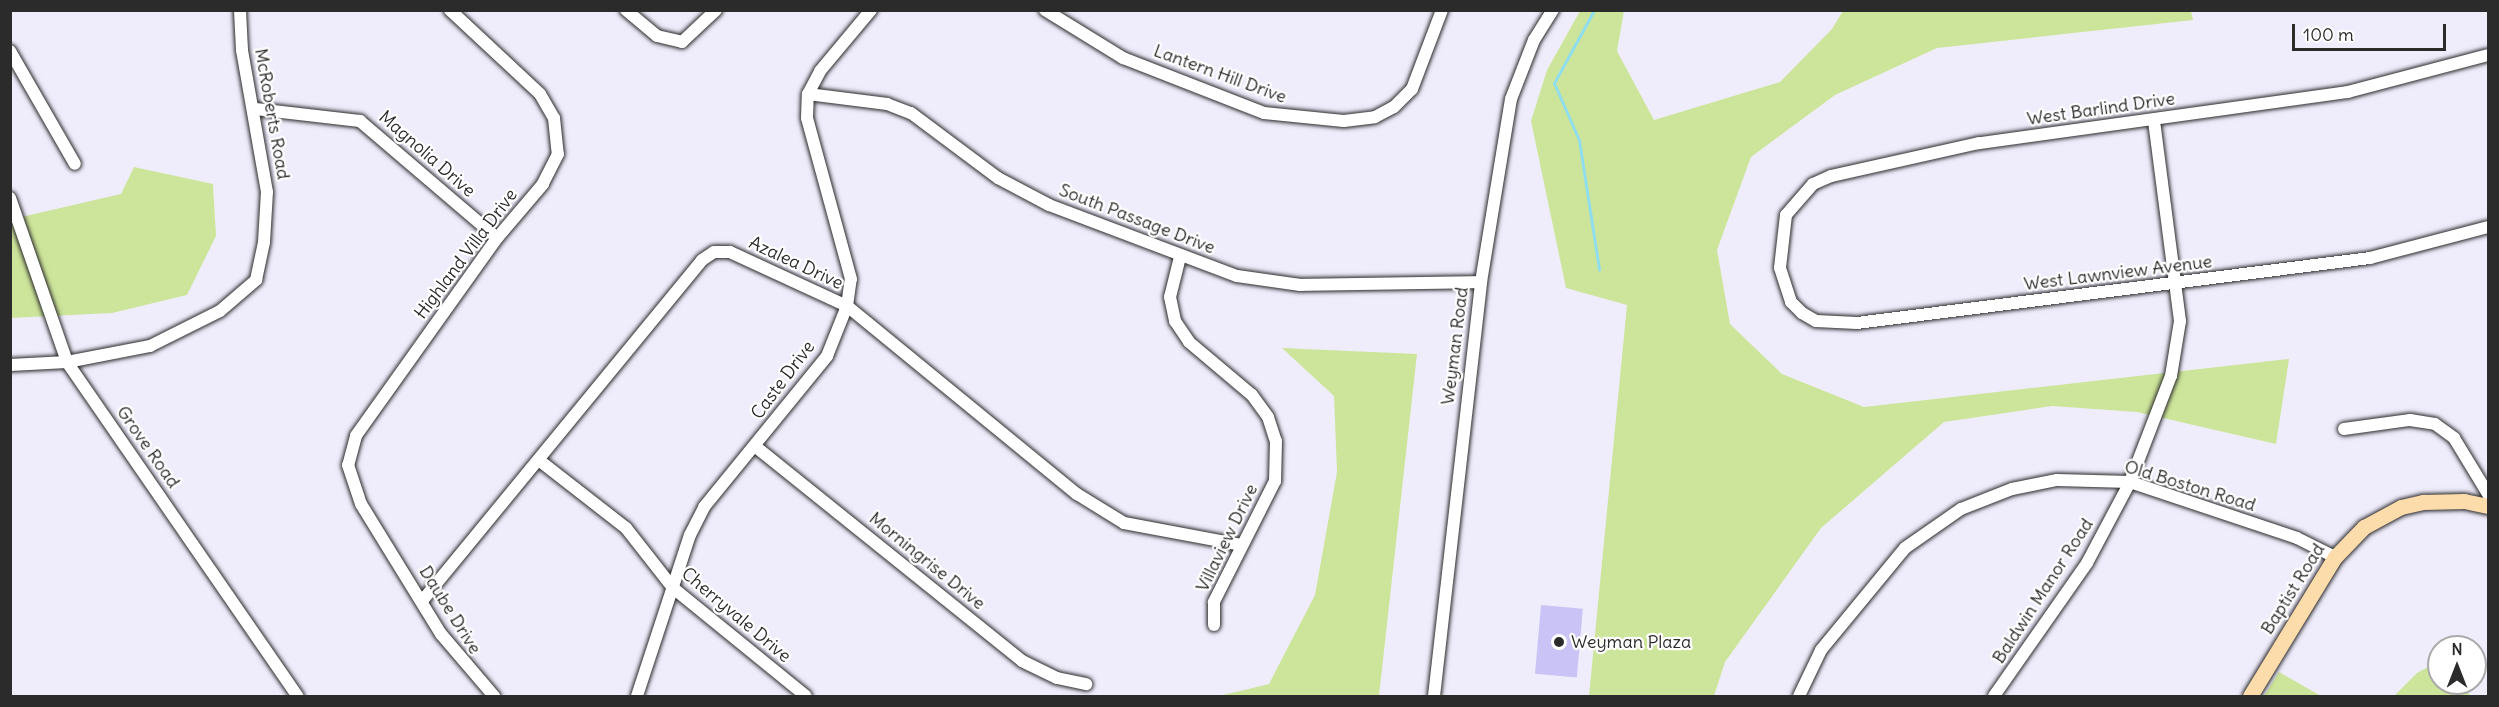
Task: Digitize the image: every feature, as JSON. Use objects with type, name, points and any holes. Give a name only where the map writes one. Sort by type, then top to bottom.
[{"type":"main road","name":"Baptist Road","points":[[2250,696],[2335,557],[2364,527],[2401,507],[2444,500],[2488,506]]},
{"type":"street","name":"McRoberts Road","points":[[10,365],[68,362],[156,344],[220,311],[256,280],[264,243],[267,192],[255,109],[242,50],[240,10]]},
{"type":"street","name":"Highland Villa Drive","points":[[384,536],[351,482],[350,452],[356,436],[497,238],[552,171],[559,137],[540,94],[450,10]]},
{"type":"street","points":[[626,10],[657,36],[682,42],[716,10]]},
{"type":"street","points":[[808,94],[820,71],[872,10]]},
{"type":"street","name":"Lantern Hill Drive","points":[[1045,10],[1123,58],[1264,113],[1344,121],[1375,117],[1394,107],[1412,89],[1442,10]]},
{"type":"street","name":"Weyman Road","points":[[1434,696],[1481,282],[1511,99],[1534,40],[1553,10]]},
{"type":"street","points":[[10,51],[75,164]]},
{"type":"street","name":"West Barlind Drive","points":[[1780,268],[1786,214],[1813,184],[1831,176],[1979,143],[2348,92],[2488,55]]},
{"type":"street","name":"South Passage Drive","points":[[808,94],[887,104],[911,113],[998,178],[1049,205],[1180,257],[1237,276],[1300,285],[1481,282]]},
{"type":"street","name":"Caste Drive","points":[[637,696],[673,588],[704,507],[756,447],[827,356],[847,306],[851,279],[807,118],[808,94]]},
{"type":"street","name":"Magnolia Drive","points":[[255,109],[360,121],[497,238]]},
{"type":"street","name":"Baldwin Manor Road","points":[[1994,696],[2087,563],[2130,482],[2177,353],[2177,284],[2154,120]]},
{"type":"street","name":"Grove Road","points":[[10,198],[68,362],[297,696]]},
{"type":"street","name":"West Lawnview Avenue","points":[[1780,268],[1791,302],[1816,321],[1835,324],[2177,284],[2370,258],[2488,227]]},
{"type":"street","name":"Azalea Drive","points":[[422,601],[540,462],[702,260],[714,252],[730,252],[847,306],[1077,494],[1124,523],[1241,545]]},
{"type":"street","name":"Villaview Drive","points":[[1180,257],[1170,297],[1175,321],[1189,342],[1252,395],[1268,417],[1276,441],[1275,481],[1214,602],[1214,625]]},
{"type":"street","points":[[2344,429],[2410,420],[2435,424],[2454,438],[2488,494]]},
{"type":"street","name":"Morningrise Drive","points":[[756,447],[1022,661],[1057,678],[1086,684]]},
{"type":"street","name":"Cherryvale Drive","points":[[540,462],[626,528],[673,588],[806,696]]},
{"type":"street","name":"Old Boston Road","points":[[1799,696],[1813,664],[1839,626],[1905,548],[1932,526],[1988,496],[2042,482],[2130,482],[2297,538],[2335,557]]},
{"type":"street","name":"Daube Drive","points":[[384,536],[422,601],[469,672],[494,696]]},
{"type":"green space","points":[[1580,11],[1624,11],[1617,51],[1654,120],[1780,82],[1832,29],[1843,11],[2191,11],[2193,20],[1937,48],[1835,95],[1751,157],[1717,250],[1730,324],[1782,374],[1864,407],[2289,359],[2276,444],[2137,412],[2052,406],[1944,422],[1821,528],[1725,662],[1714,696],[1589,696],[1627,305],[1566,288],[1531,121],[1547,70]]},
{"type":"green space","points":[[134,167],[213,184],[216,236],[187,295],[112,313],[10,318],[10,195],[17,218],[121,194]]},
{"type":"green space","points":[[1282,348],[1417,354],[1379,696],[1219,696],[1269,684],[1315,595],[1337,472],[1334,396]]},
{"type":"green space","points":[[2427,668],[2427,695],[2470,696],[2394,696],[2417,673]]},
{"type":"green space","points":[[2279,672],[2321,696],[2264,696]]},
{"type":"building","name":"Weyman Plaza","points":[[1541,605],[1583,609],[1577,677],[1535,674]]},
{"type":"waterway","points":[[1593,12],[1554,83],[1579,140],[1599,269]]},
{"type":"place","name":"Weyman Plaza","points":[[1559,642]]}]
